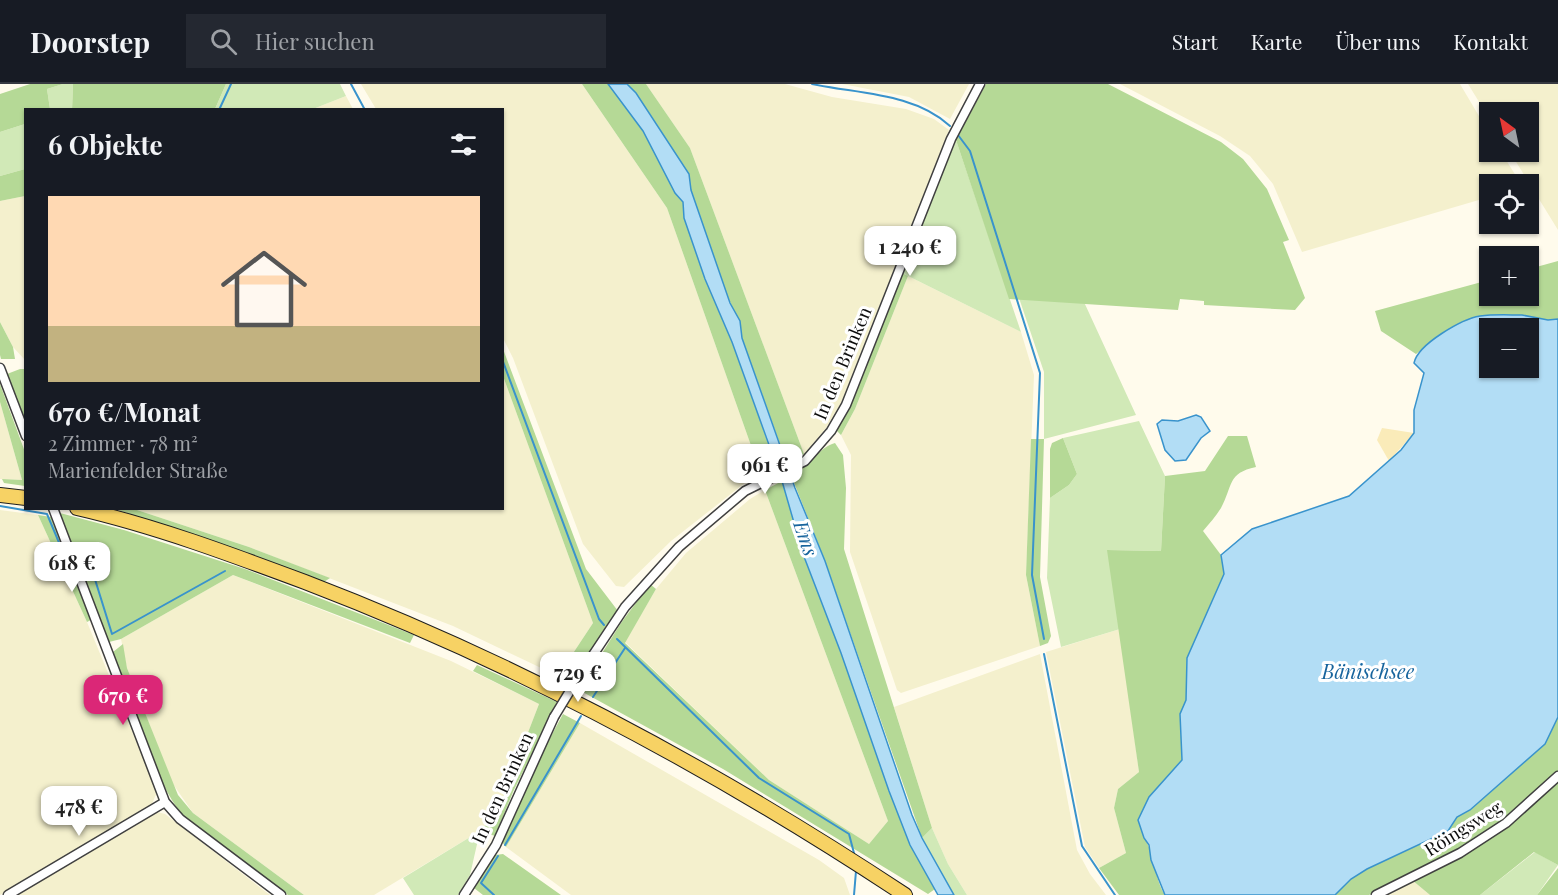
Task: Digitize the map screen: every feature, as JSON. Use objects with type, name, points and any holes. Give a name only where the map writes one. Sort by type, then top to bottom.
[{"type":"main road","points":[[0,495],[24,498]]},
{"type":"main road","points":[[84,510],[208,546],[350,600],[453,643],[638,734],[717,777],[905,895]]},
{"type":"street","name":"In den Brinken","points":[[464,895],[496,845],[517,794],[554,717],[625,607],[672,554],[745,491],[805,461],[831,431],[846,405],[951,139],[980,84]]},
{"type":"street","points":[[0,368],[24,431]]},
{"type":"street","points":[[54,510],[165,802],[180,819],[281,895]]},
{"type":"street","name":"Röingsweg","points":[[1376,895],[1460,854],[1506,823],[1558,776]]},
{"type":"street","points":[[8,895],[165,802]]},
{"type":"shaded area","points":[[361,84],[582,84],[667,208],[760,471],[671,541],[624,587],[616,586],[583,544],[513,358],[504,340],[504,108],[375,108]]},
{"type":"shaded area","points":[[646,84],[785,84],[832,97],[906,109],[934,119],[949,130],[841,403],[826,428],[804,454],[690,148]]},
{"type":"shaded area","points":[[842,84],[969,84],[950,119],[909,97]]},
{"type":"shaded area","points":[[1120,84],[1460,84],[1479,116],[1479,162],[1507,162],[1515,174],[1479,174],[1479,200],[1302,252],[1273,184],[1250,156],[1220,136]]},
{"type":"shaded area","points":[[1468,84],[1558,84],[1558,230],[1539,199],[1539,174],[1524,174],[1516,162],[1539,162],[1539,102],[1479,102]]},
{"type":"shaded area","points":[[346,96],[352,108],[316,108]]},
{"type":"shaded area","points":[[24,196],[24,359],[13,347],[0,322],[0,201]]},
{"type":"shaded area","points":[[908,276],[1021,332],[1034,375],[1026,575],[1040,646],[901,693],[897,690],[850,552],[851,455],[841,435],[855,409]]},
{"type":"shaded area","points":[[504,379],[593,623],[558,676],[453,626],[249,547],[137,510],[504,510]]},
{"type":"shaded area","points":[[0,402],[22,480],[0,479]]},
{"type":"shaded area","points":[[765,490],[888,821],[869,844],[769,780],[625,642],[656,589],[686,553],[750,499]]},
{"type":"shaded area","points":[[0,510],[38,515],[87,622],[157,792],[152,804],[0,895]]},
{"type":"shaded area","points":[[233,575],[451,661],[539,704],[497,813],[480,831],[374,895],[304,895],[193,813],[173,784],[127,668],[121,639]]},
{"type":"shaded area","points":[[1120,629],[1139,772],[1118,789],[1114,808],[1126,853],[1099,868],[1085,847],[1046,652]]},
{"type":"shaded area","points":[[1040,654],[1077,850],[1090,874],[1106,895],[967,895],[948,864],[932,828],[894,707]]},
{"type":"shaded area","points":[[580,723],[819,860],[844,878],[850,895],[571,895],[506,847]]},
{"type":"shaded area","points":[[157,812],[165,814],[270,895],[16,895]]},
{"type":"shaded area","points":[[1412,880],[1430,895],[1384,895]]},
{"type":"green space","points":[[30,84],[63,84],[47,89],[50,108],[24,108],[24,124],[0,132],[0,94]]},
{"type":"green space","points":[[63,84],[73,84],[72,108],[50,108],[47,89]]},
{"type":"green space","points":[[73,84],[226,84],[215,108],[72,108]]},
{"type":"green space","points":[[226,84],[340,84],[346,96],[316,108],[215,108]]},
{"type":"green space","points":[[582,84],[608,84],[643,131],[683,202],[684,218],[705,279],[732,342],[776,465],[760,471],[667,208]]},
{"type":"green space","points":[[627,84],[646,84],[690,148],[804,454],[786,461],[712,252],[690,182],[668,142],[636,93]]},
{"type":"green space","points":[[986,84],[1108,84],[1221,142],[1243,159],[1267,189],[1289,240],[1283,242],[1305,298],[1295,310],[1204,305],[1204,301],[1180,299],[1178,310],[1009,299],[956,140]]},
{"type":"green space","points":[[24,124],[24,169],[0,176],[0,132]]},
{"type":"green space","points":[[956,140],[1021,332],[902,273]]},
{"type":"green space","points":[[24,169],[24,196],[0,201],[0,176]]},
{"type":"green space","points":[[1558,261],[1558,319],[1548,320],[1522,315],[1511,318],[1479,318],[1479,327],[1435,339],[1416,354],[1381,331],[1375,311],[1479,283],[1479,306],[1539,306],[1539,266]]},
{"type":"green space","points":[[902,273],[908,276],[855,409],[841,435],[836,430],[849,406]]},
{"type":"green space","points":[[1019,298],[1084,302],[1136,415],[1044,439],[1044,372]]},
{"type":"green space","points":[[0,322],[13,347],[15,359],[1,359]]},
{"type":"green space","points":[[504,352],[586,569],[618,611],[570,681],[558,676],[593,623],[504,379]]},
{"type":"green space","points":[[24,369],[24,420],[7,374]]},
{"type":"green space","points":[[0,384],[24,449],[24,486],[4,483],[2,479],[22,480],[0,402]]},
{"type":"green space","points":[[1139,421],[1165,476],[1161,551],[1108,550],[1120,629],[1061,647],[1047,578],[1050,498],[1069,485],[1077,474],[1063,438]]},
{"type":"green space","points":[[1228,436],[1247,436],[1256,467],[1235,477],[1221,508],[1203,531],[1221,555],[1224,574],[1187,658],[1186,700],[1180,714],[1182,760],[1149,797],[1144,838],[1165,895],[1119,895],[1099,868],[1126,853],[1114,808],[1118,789],[1139,772],[1107,550],[1161,551],[1165,476],[1205,471]]},
{"type":"green space","points":[[1063,438],[1077,474],[1069,485],[1050,498],[1050,449],[1052,443]]},
{"type":"green space","points":[[1031,439],[1044,439],[1040,577],[1051,636],[1048,643],[1040,646],[1026,575]]},
{"type":"green space","points":[[835,443],[843,455],[846,488],[844,549],[932,828],[922,838],[825,561],[791,475],[804,467],[824,448]]},
{"type":"green space","points":[[782,481],[803,554],[841,653],[889,791],[910,845],[935,889],[928,894],[723,769],[579,690],[621,623],[650,584],[656,589],[625,643],[769,780],[869,844],[888,821],[765,490]]},
{"type":"green space","points":[[118,510],[137,510],[249,547],[330,578],[324,582],[251,554]]},
{"type":"green space","points":[[60,513],[124,530],[245,569],[414,635],[410,643],[233,575],[121,639],[109,642]]},
{"type":"green space","points":[[38,515],[51,517],[91,620],[87,622]]},
{"type":"green space","points":[[123,644],[127,668],[178,795],[193,813],[304,895],[288,895],[185,818],[173,802],[153,762],[113,652]]},
{"type":"green space","points":[[477,665],[557,702],[513,792],[495,836],[480,831],[497,813],[539,704],[473,671]]},
{"type":"green space","points":[[563,714],[580,723],[506,847],[502,842],[543,751]]},
{"type":"green space","points":[[1558,717],[1558,772],[1503,821],[1458,851],[1369,895],[1335,895],[1351,879],[1367,869],[1448,831],[1457,817],[1470,810],[1545,744]]},
{"type":"green space","points":[[1558,781],[1558,865],[1534,852],[1480,895],[1430,895],[1412,880],[1460,856]]},
{"type":"green space","points":[[932,828],[948,864],[967,895],[954,895],[922,838]]},
{"type":"green space","points":[[480,831],[470,875],[458,895],[414,895],[403,878]]},
{"type":"green space","points":[[1535,852],[1558,865],[1537,895],[1480,895]]},
{"type":"green space","points":[[503,854],[561,895],[483,895],[474,888],[495,855]]},
{"type":"green space","points":[[1558,868],[1558,895],[1537,895]]},
{"type":"sand","points":[[1382,428],[1414,433],[1389,461],[1377,440]]},
{"type":"water","name":"Ems","points":[[608,84],[627,84],[636,93],[689,174],[691,190],[730,303],[740,321],[742,338],[795,488],[825,561],[912,815],[922,838],[954,895],[938,895],[910,845],[803,554],[782,481],[732,342],[705,279],[684,218],[683,202],[675,193],[643,131]]},
{"type":"water","name":"Bänischsee","points":[[1491,315],[1522,315],[1538,318],[1479,318],[1479,378],[1539,378],[1539,318],[1558,319],[1558,717],[1545,744],[1470,810],[1457,817],[1448,831],[1367,869],[1351,879],[1335,895],[1165,895],[1151,860],[1149,845],[1138,820],[1149,797],[1182,760],[1180,714],[1186,700],[1187,658],[1224,574],[1221,555],[1252,529],[1349,496],[1401,450],[1414,433],[1414,410],[1424,373],[1414,363],[1417,356],[1423,348],[1452,327],[1472,318]]},
{"type":"water","points":[[1196,415],[1201,417],[1210,431],[1201,438],[1186,460],[1175,461],[1165,450],[1157,424],[1162,420],[1178,421]]},
{"type":"waterway","points":[[220,108],[231,84]]},
{"type":"waterway","points":[[351,84],[364,108]]},
{"type":"waterway","points":[[812,84],[903,101],[936,115],[950,126]]},
{"type":"waterway","points":[[958,135],[970,151],[1040,373],[1032,575],[1044,639]]},
{"type":"waterway","points":[[504,364],[599,619],[604,625]]},
{"type":"waterway","points":[[0,506],[47,514],[71,571]]},
{"type":"waterway","points":[[84,572],[93,573],[112,634],[225,571]]},
{"type":"waterway","points":[[617,639],[759,778],[849,834],[855,857]]},
{"type":"waterway","points":[[593,697],[625,648]]},
{"type":"waterway","points":[[1044,654],[1082,846],[1115,895]]},
{"type":"waterway","points":[[505,845],[581,716]]},
{"type":"waterway","points":[[494,895],[481,883],[498,856]]},
{"type":"waterway","points":[[854,895],[856,871]]}]
